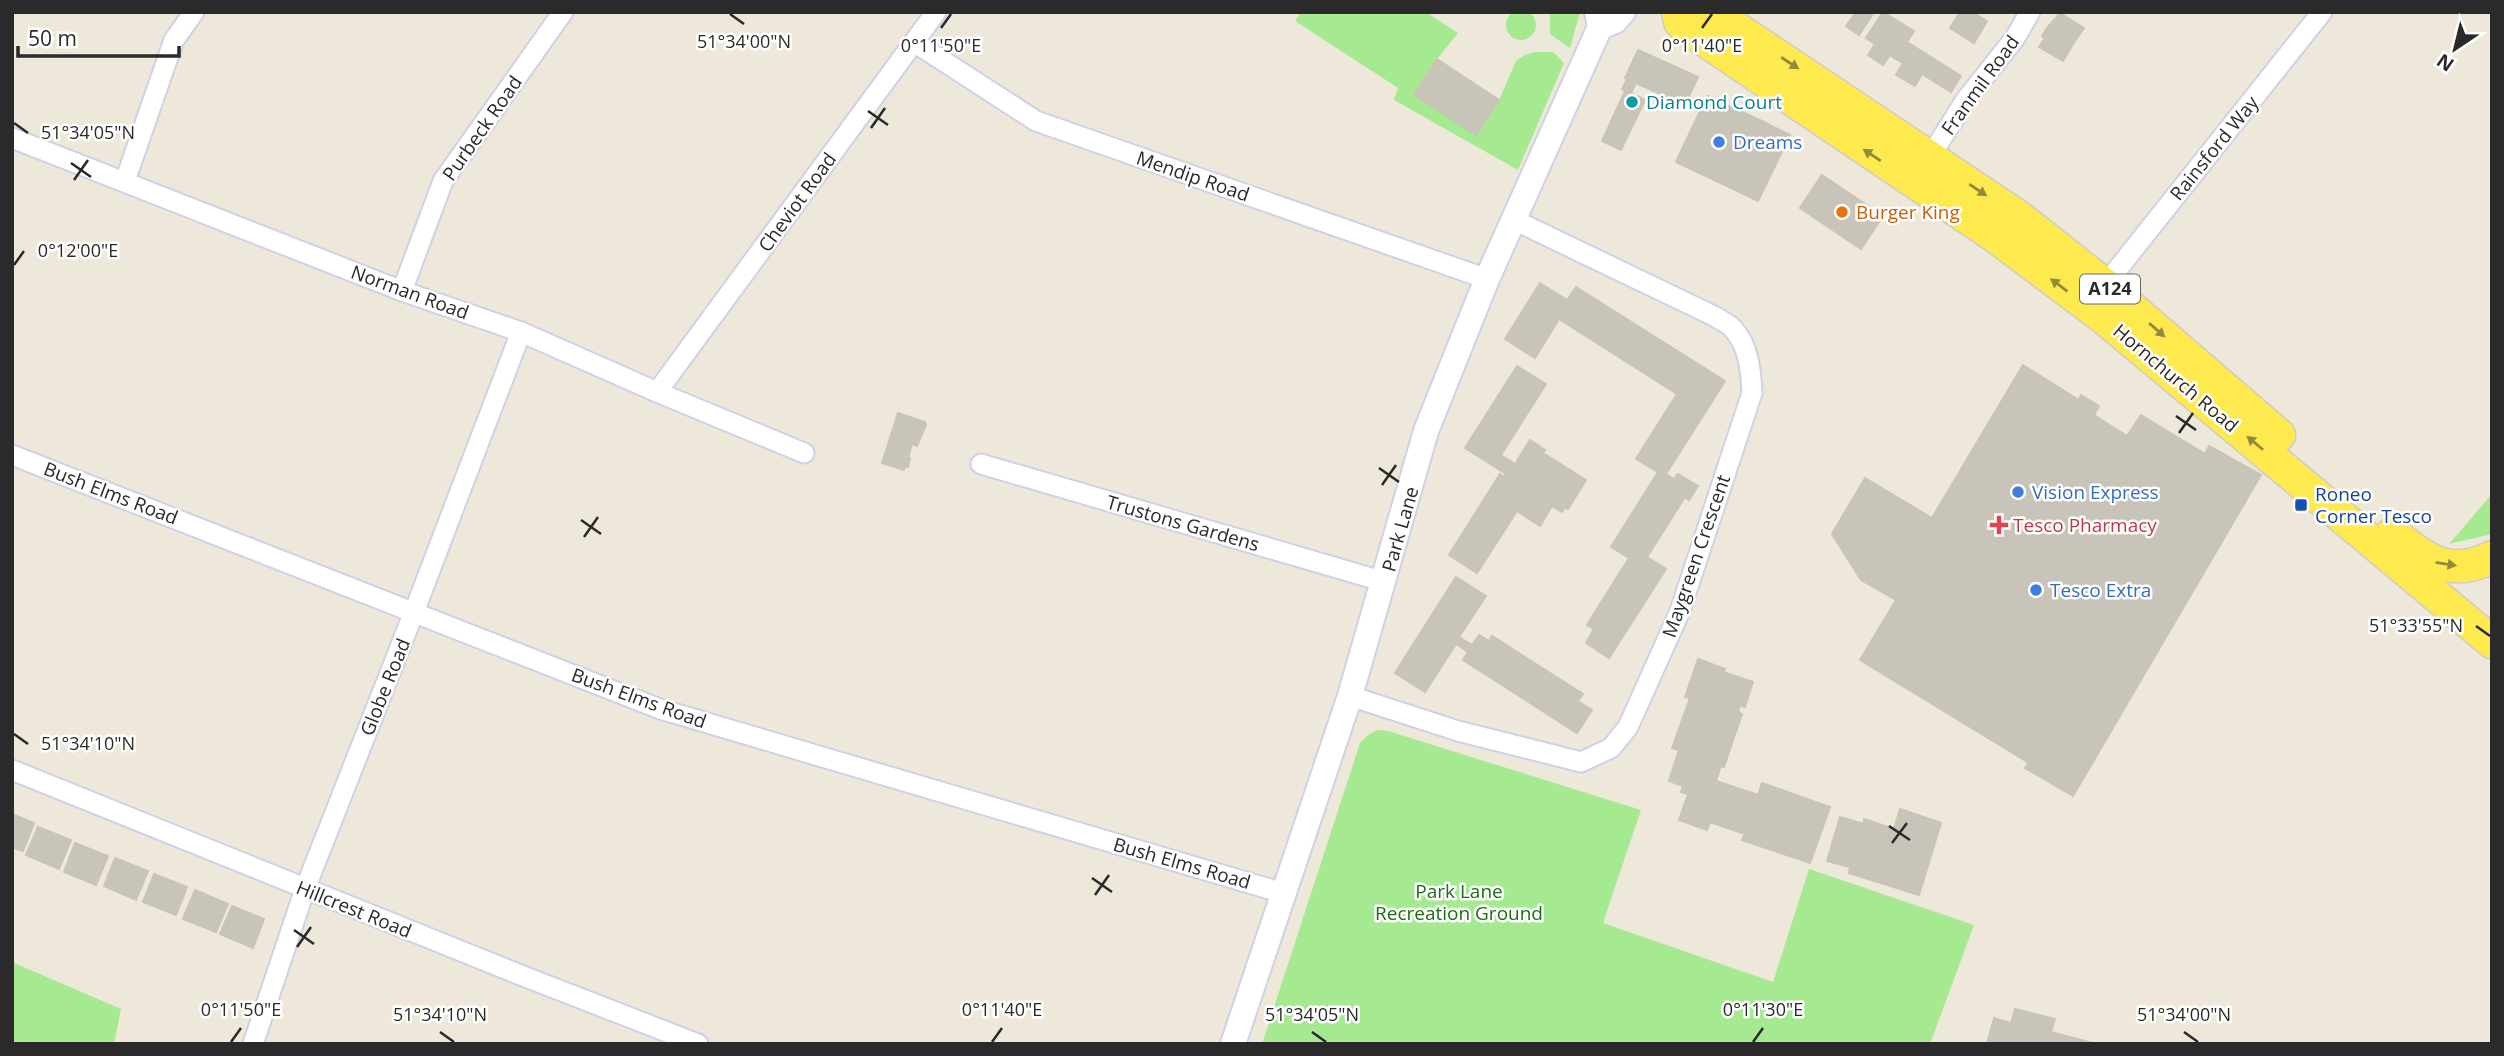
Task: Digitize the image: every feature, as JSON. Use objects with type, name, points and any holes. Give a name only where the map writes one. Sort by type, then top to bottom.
[{"type":"main road","name":"Hornchurch Road","points":[[1678,12],[1680,22],[1685,27],[1996,237],[2104,318],[2492,642]]},
{"type":"main road","name":"Hornchurch Road","points":[[1712,12],[2019,216],[2105,285],[2423,558],[2447,566],[2478,565],[2492,557]]},
{"type":"street","points":[[125,181],[174,40],[194,12]]},
{"type":"street","name":"Purbeck Road","points":[[402,291],[443,181],[563,12]]},
{"type":"street","name":"Cheviot Road","points":[[657,392],[936,12]]},
{"type":"street","name":"Park Lane","points":[[1233,1044],[1350,696],[1385,582],[1426,431],[1487,279],[1599,20],[1615,21],[1623,12]]},
{"type":"street","name":"Franmil Road","points":[[1930,157],[1965,101],[2015,38],[2030,12]]},
{"type":"street","name":"Rainsford Way","points":[[2105,285],[2322,12]]},
{"type":"street","name":"Mendip Road","points":[[914,42],[1036,121],[1487,279]]},
{"type":"street","name":"Norman Road","points":[[12,138],[402,291],[521,332],[804,453]]},
{"type":"street","name":"Maygreen Crescent","points":[[1350,696],[1458,731],[1581,762],[1611,748],[1628,727],[1680,611],[1752,393],[1749,365],[1740,340],[1734,329],[1716,317],[1514,220]]},
{"type":"street","name":"Globe Road","points":[[253,1044],[305,889],[521,332]]},
{"type":"street","name":"Bush Elms Road","points":[[12,454],[660,709],[1283,893]]},
{"type":"street","name":"Trustons Gardens","points":[[981,464],[1385,582]]},
{"type":"street","name":"Hillcrest Road","points":[[12,771],[698,1044]]},
{"type":"green space","points":[[1521,10],[1532,14],[1536,25],[1532,36],[1521,40],[1510,36],[1506,25],[1510,14]]},
{"type":"green space","points":[[1301,12],[1426,12],[1458,33],[1414,94],[1476,135],[1499,100],[1516,61],[1535,52],[1553,52],[1564,63],[1518,170],[1394,100],[1398,88],[1295,21]]},
{"type":"green space","points":[[1550,12],[1580,12],[1570,48],[1550,34]]},
{"type":"green space","points":[[2492,494],[2492,534],[2449,544]]},
{"type":"green space","name":"Park Lane Recreation Ground","points":[[1377,730],[1388,731],[1641,810],[1603,923],[1773,982],[1809,869],[1974,925],[1930,1044],[1262,1044],[1360,743]]},
{"type":"green space","points":[[12,962],[121,1009],[114,1044],[12,1044]]},
{"type":"building","points":[[1856,12],[1874,12],[1859,35],[1846,26]]},
{"type":"building","points":[[1883,12],[1914,31],[1896,59],[1890,55],[1883,65],[1868,55],[1875,44],[1866,38]]},
{"type":"building","points":[[1960,12],[1972,12],[1987,21],[1974,43],[1950,28]]},
{"type":"building","points":[[2060,13],[2084,28],[2073,44],[2047,28]]},
{"type":"building","points":[[2047,28],[2073,44],[2063,61],[2039,47]]},
{"type":"building","points":[[1907,42],[1961,76],[1951,92],[1922,74],[1915,86],[1896,75],[1903,63],[1896,59]]},
{"type":"building","name":"Diamond Court","points":[[1638,50],[1698,77],[1685,105],[1636,83],[1631,93],[1645,100],[1621,150],[1602,141],[1625,91],[1622,89],[1627,79],[1625,78]]},
{"type":"building","points":[[1437,59],[1499,100],[1476,135],[1414,94]]},
{"type":"building","name":"Dreams","points":[[1707,96],[1762,121],[1731,188],[1676,162]]},
{"type":"building","points":[[1762,121],[1790,135],[1758,201],[1731,188]]},
{"type":"building","name":"Burger King","points":[[1822,175],[1883,216],[1861,249],[1800,208]]},
{"type":"building","points":[[1540,283],[1567,300],[1576,287],[1725,381],[1666,474],[1674,479],[1678,474],[1698,486],[1689,500],[1685,497],[1647,557],[1666,569],[1609,658],[1586,643],[1594,629],[1587,625],[1629,558],[1611,547],[1658,472],[1636,459],[1677,394],[1559,319],[1535,358],[1505,339]]},
{"type":"building","name":"Tesco Extra","points":[[2023,365],[2079,400],[2081,395],[2099,406],[2094,415],[2127,436],[2141,415],[2205,454],[2209,446],[2261,475],[2073,796],[2025,768],[2029,763],[1860,660],[1896,600],[1861,580],[1832,534],[1865,478],[1932,518]]},
{"type":"building","points":[[1517,366],[1546,384],[1501,455],[1515,464],[1530,440],[1545,450],[1543,453],[1586,480],[1568,509],[1565,507],[1562,512],[1552,506],[1540,526],[1517,511],[1477,573],[1449,555],[1500,474],[1504,477],[1506,474],[1465,448]]},
{"type":"building","points":[[898,413],[925,422],[926,425],[917,446],[912,444],[908,467],[905,466],[904,470],[882,463]]},
{"type":"building","points":[[1456,577],[1486,596],[1459,637],[1472,645],[1479,635],[1489,641],[1492,636],[1583,694],[1578,701],[1592,710],[1577,733],[1463,660],[1468,652],[1456,644],[1425,692],[1395,673]]},
{"type":"building","points":[[1698,659],[1725,669],[1723,672],[1753,682],[1745,707],[1740,705],[1738,712],[1742,714],[1724,767],[1721,766],[1716,781],[1758,795],[1762,783],[1830,807],[1810,863],[1742,840],[1745,834],[1710,822],[1707,830],[1679,820],[1688,794],[1681,792],[1683,786],[1669,781],[1679,750],[1672,748],[1690,698],[1685,697]]},
{"type":"building","points":[[1900,809],[1941,823],[1919,895],[1849,873],[1850,867],[1827,861],[1840,817],[1864,824],[1864,819],[1894,829]]},
{"type":"building","points":[[12,814],[34,823],[23,851],[12,847]]},
{"type":"building","points":[[38,827],[71,840],[59,869],[26,855]]},
{"type":"building","points":[[75,843],[108,856],[96,885],[64,872]]},
{"type":"building","points":[[115,858],[148,871],[136,900],[104,886]]},
{"type":"building","points":[[154,874],[187,887],[176,915],[143,902]]},
{"type":"building","points":[[195,890],[228,904],[216,932],[183,919]]},
{"type":"building","points":[[232,906],[264,919],[253,948],[220,934]]},
{"type":"building","points":[[2015,1009],[2055,1019],[2051,1032],[2096,1044],[1987,1044],[1994,1018],[2011,1023]]},
{"type":"place","name":"Diamond Court","points":[[1632,102]]},
{"type":"place","name":"Dreams","points":[[1719,142]]},
{"type":"place","name":"Burger King","points":[[1842,212]]},
{"type":"place","name":"Vision Express","points":[[2018,492]]},
{"type":"place","name":"Roneo Corner Tesco","points":[[2301,505]]},
{"type":"place","name":"Tesco Pharmacy","points":[[1999,525]]},
{"type":"place","name":"Tesco Extra","points":[[2036,590]]}]
